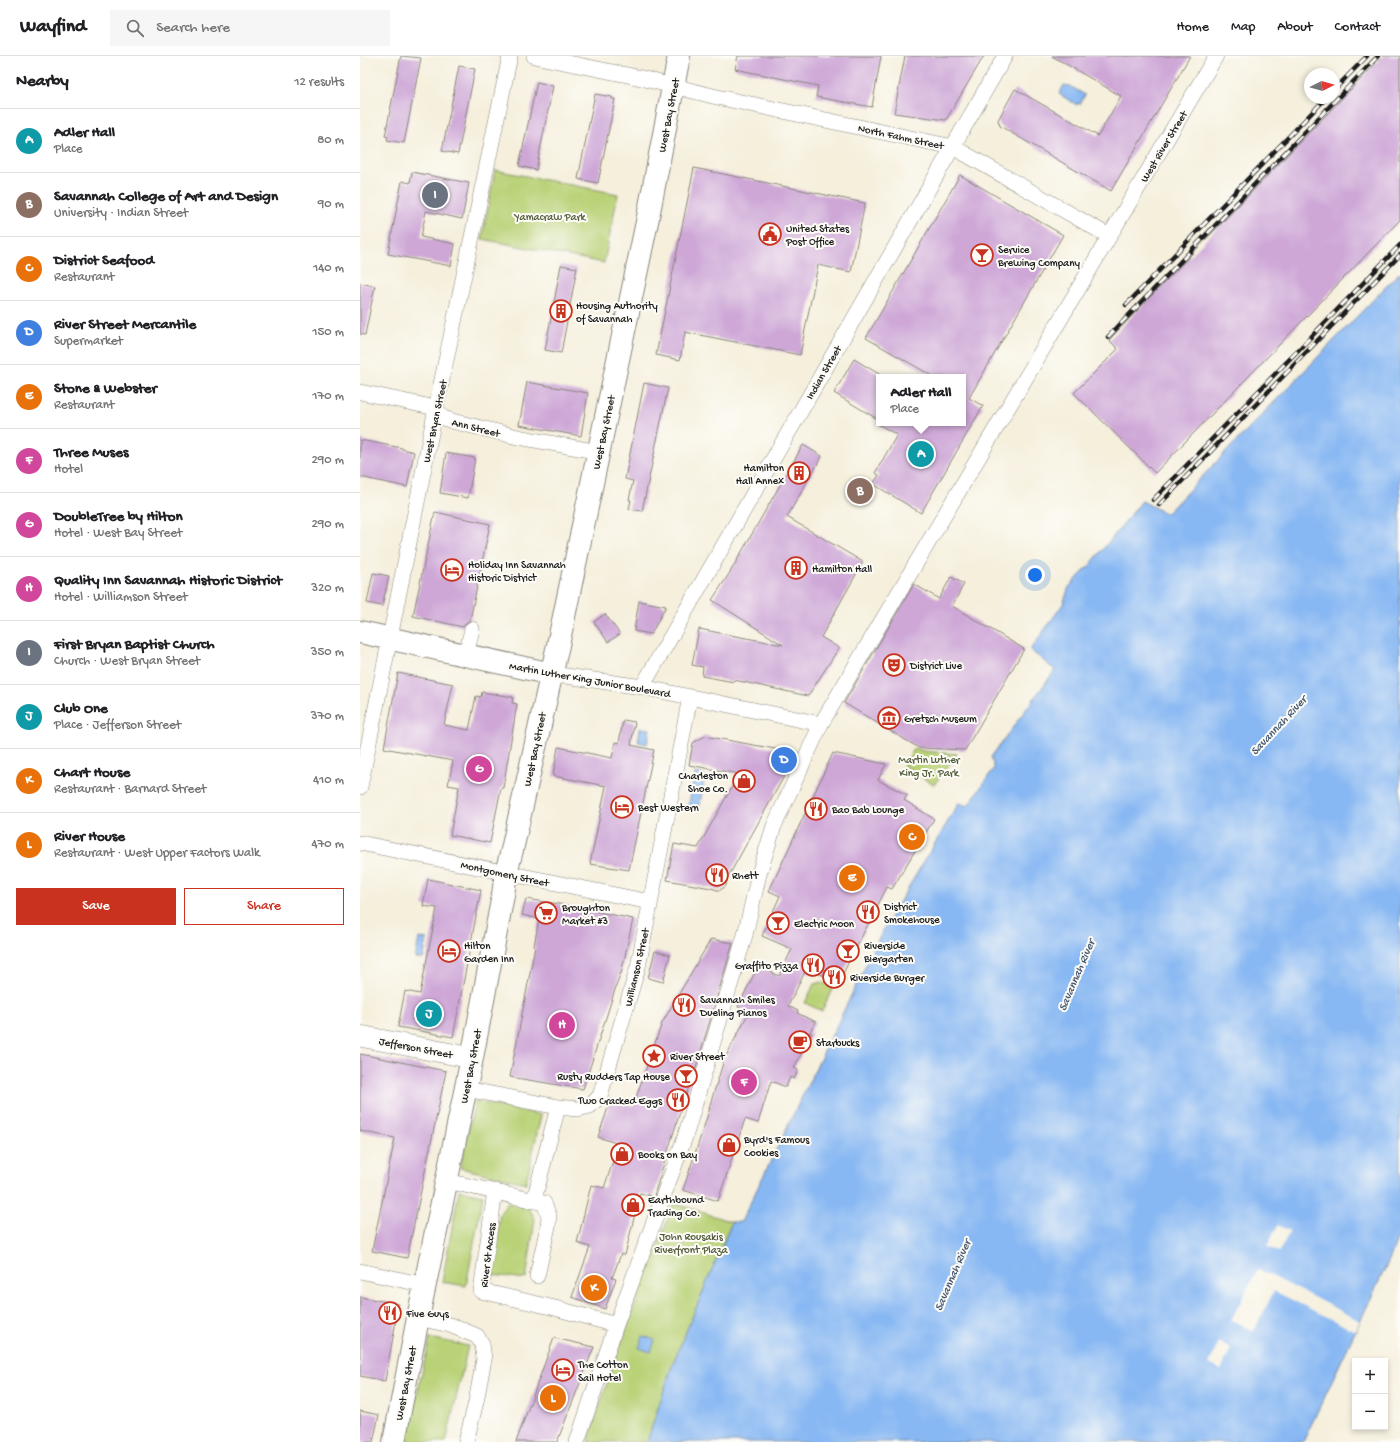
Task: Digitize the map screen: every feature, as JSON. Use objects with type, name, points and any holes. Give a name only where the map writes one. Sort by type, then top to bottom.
[{"type":"main road","name":"West Bay Street","points":[[394,1442],[418,1318],[466,1089],[506,873],[552,674],[648,217],[679,56]]},
{"type":"main road","name":"Martin Luther King Junior Boulevard","points":[[360,632],[552,674]]},
{"type":"street","name":"West Bryan Street","points":[[360,786],[436,408],[510,56]]},
{"type":"street","name":"North Fahm Street","points":[[534,56],[674,85],[717,97],[953,147],[1109,236]]},
{"type":"street","name":"Indian Street","points":[[642,688],[1005,56]]},
{"type":"street","name":"West River Street","points":[[577,1442],[616,1325],[685,1137],[745,935],[759,874],[774,826],[821,724],[1216,56]]},
{"type":"street","name":"Ann Street","points":[[360,392],[436,408],[441,417],[452,421],[518,437],[599,452]]},
{"type":"street","points":[[466,655],[472,629]]},
{"type":"street","name":"Martin Luther King Junior Boulevard","points":[[552,674],[642,688],[821,724]]},
{"type":"street","name":"Williamson Street","points":[[466,1089],[558,1107],[578,1109],[590,1106],[600,1096],[636,975],[690,697]]},
{"type":"street","name":"Montgomery Street","points":[[360,843],[650,902]]},
{"type":"street","name":"Jefferson Street","points":[[360,1036],[472,1058]]},
{"type":"street","points":[[534,1200],[558,1107]]},
{"type":"street","points":[[447,1181],[544,1203],[549,1216],[537,1276]]},
{"type":"street","name":"River St Access","points":[[495,1191],[481,1291],[555,1308],[616,1325]]},
{"type":"street","points":[[360,1271],[425,1285]]},
{"type":"street","points":[[418,1318],[450,1325],[477,1336],[482,1344],[484,1359],[476,1402],[466,1442]]},
{"type":"green space","name":"Yamacraw Park","points":[[495,170],[618,194],[604,263],[482,239]]},
{"type":"green space","name":"Martin Luther King Jr. Park","points":[[915,748],[924,751],[957,754],[934,785],[903,765]]},
{"type":"green space","points":[[822,982],[833,987],[822,1011],[805,1003],[814,984]]},
{"type":"green space","points":[[475,1101],[541,1115],[526,1183],[460,1168]]},
{"type":"green space","points":[[459,1190],[483,1195],[466,1286],[442,1282]]},
{"type":"green space","points":[[508,1203],[529,1208],[535,1219],[526,1279],[492,1275],[500,1213]]},
{"type":"green space","name":"John Rousakis Riverfront Plaza","points":[[674,1203],[732,1222],[673,1363],[647,1442],[588,1442],[610,1374]]},
{"type":"green space","points":[[430,1338],[468,1346],[446,1442],[406,1442]]},
{"type":"water","points":[[1064,85],[1070,86],[1085,95],[1080,104],[1077,103],[1077,105],[1059,94]]},
{"type":"water","name":"Savannah River","points":[[1400,272],[1400,1233],[1390,1258],[1303,1442],[647,1442],[673,1363],[732,1222],[741,1222],[884,928],[959,803],[968,806],[994,768],[991,757],[1055,670],[1030,650],[1063,604],[1069,587],[1090,565],[1142,501],[1167,513]]},
{"type":"water","points":[[640,728],[650,729],[647,744],[638,742]]},
{"type":"water","points":[[695,773],[705,775],[699,810],[688,808]]},
{"type":"water","points":[[419,938],[427,939],[423,959],[415,958]]},
{"type":"water","points":[[643,1336],[655,1340],[651,1352],[639,1348]]},
{"type":"pier","points":[[1278,1225],[1290,1231],[1279,1252],[1267,1246]]},
{"type":"pier","points":[[1258,1269],[1360,1321],[1355,1331],[1274,1291],[1254,1331],[1231,1320]]},
{"type":"pier","points":[[1219,1342],[1231,1348],[1221,1370],[1209,1364]]},
{"type":"building","points":[[401,56],[421,58],[404,143],[387,140],[388,137],[385,136]]},
{"type":"building","points":[[738,56],[881,56],[872,107],[816,97],[818,86],[735,69]]},
{"type":"building","points":[[905,56],[984,56],[946,120],[894,113]]},
{"type":"building","points":[[1052,56],[1190,56],[1111,191],[1000,126],[998,120],[1015,89],[1098,136],[1121,96]]},
{"type":"building","points":[[1383,56],[1400,56],[1400,220],[1155,473],[1074,393],[1118,349],[1109,340],[1337,104],[1340,104],[1340,101]]},
{"type":"building","points":[[459,66],[475,69],[458,154],[442,151]]},
{"type":"building","points":[[537,82],[553,86],[536,170],[519,166]]},
{"type":"building","points":[[595,94],[612,97],[612,99],[615,99],[598,183],[578,179]]},
{"type":"building","name":"United States Post Office","points":[[694,168],[865,203],[851,272],[818,265],[800,355],[685,332],[680,360],[656,355]]},
{"type":"building","points":[[412,172],[469,183],[462,219],[426,211],[421,237],[455,244],[451,266],[388,254],[402,181],[410,183]]},
{"type":"building","points":[[960,175],[1063,235],[969,398],[983,406],[921,513],[873,484],[879,475],[875,473],[897,435],[881,426],[966,426],[966,374],[929,374],[866,338]]},
{"type":"building","name":"Housing Authority of Savannah","points":[[561,265],[577,268],[561,353],[545,350]]},
{"type":"building","points":[[360,283],[375,286],[365,335],[360,334]]},
{"type":"building","points":[[854,359],[879,374],[876,374],[876,418],[834,393]]},
{"type":"building","points":[[527,382],[588,393],[581,436],[519,425]]},
{"type":"building","points":[[644,383],[668,388],[642,511],[629,509],[631,500],[629,500],[633,481],[625,479]]},
{"type":"building","points":[[360,440],[402,448],[414,452],[407,487],[360,477]]},
{"type":"building","points":[[803,445],[822,456],[787,517],[863,562],[821,637],[839,648],[808,696],[734,680],[734,682],[702,676],[703,667],[692,665],[699,629],[783,645],[712,600],[729,574]]},
{"type":"building","points":[[446,453],[475,458],[468,498],[440,493]]},
{"type":"building","name":"Holiday Inn Savannah Historic District","points":[[435,512],[490,524],[470,620],[463,627],[413,616]]},
{"type":"building","points":[[373,573],[389,576],[382,606],[367,603]]},
{"type":"building","name":"District Live","points":[[951,577],[964,584],[952,606],[1024,649],[965,750],[919,748],[844,703],[914,584],[939,599]]},
{"type":"building","points":[[639,601],[666,606],[651,634],[634,631]]},
{"type":"building","points":[[605,614],[620,634],[608,642],[594,622]]},
{"type":"building","points":[[398,673],[453,684],[444,725],[469,730],[476,696],[481,697],[482,692],[513,697],[512,703],[517,704],[503,788],[501,788],[490,843],[450,835],[459,787],[448,785],[453,761],[384,748]]},
{"type":"building","name":"Best Western","points":[[623,720],[635,722],[631,745],[654,750],[629,870],[590,864],[606,786],[553,776],[558,747],[612,758],[615,742],[619,743]]},
{"type":"building","points":[[705,736],[797,753],[727,879],[726,886],[720,890],[667,880],[674,844],[698,848],[739,774],[689,765],[693,743]]},
{"type":"building","points":[[833,753],[886,764],[878,780],[907,795],[904,800],[934,819],[892,889],[887,887],[838,983],[818,973],[812,975],[805,972],[788,1006],[798,1011],[797,1013],[816,1022],[809,1033],[812,1033],[794,1068],[798,1070],[794,1079],[790,1077],[786,1087],[771,1081],[758,1123],[745,1119],[718,1201],[683,1190],[724,1060],[749,1012],[738,1007],[758,966],[779,976],[792,949],[762,936],[780,896],[769,891]]},
{"type":"building","name":"Hilton Garden Inn","points":[[428,879],[481,890],[453,1037],[398,1027],[405,991],[420,994],[437,908],[423,906]]},
{"type":"building","points":[[526,899],[565,905],[633,919],[621,974],[583,1089],[510,1077],[539,919],[522,915]]},
{"type":"building","points":[[711,939],[733,943],[697,1064],[680,1112],[654,1197],[640,1193],[625,1255],[621,1254],[612,1278],[616,1279],[605,1309],[572,1297],[590,1247],[577,1243],[591,1185],[604,1188],[619,1144],[598,1137],[611,1099],[633,1106],[662,1023]]},
{"type":"building","points":[[655,951],[670,955],[663,982],[648,978]]},
{"type":"building","points":[[360,1054],[446,1071],[407,1258],[372,1251],[395,1138],[360,1131]]},
{"type":"building","points":[[360,1297],[399,1304],[385,1381],[360,1376]]},
{"type":"building","points":[[554,1338],[594,1347],[557,1442],[516,1442]]},
{"type":"building","points":[[360,1411],[379,1415],[373,1442],[360,1442]]},
{"type":"railway","points":[[1340,84],[1367,56]]},
{"type":"railway","points":[[1108,337],[1378,56]]},
{"type":"railway","points":[[1126,305],[1320,104]]},
{"type":"railway","points":[[1153,500],[1400,245]]},
{"type":"railway","points":[[1159,505],[1400,255]]},
{"type":"place","name":"First Bryan Baptist Church","points":[[435,195]]},
{"type":"place","name":"United States Post Office","points":[[770,234]]},
{"type":"place","name":"Service Brewing Company","points":[[982,255]]},
{"type":"place","name":"Housing Authority of Savannah","points":[[561,311]]},
{"type":"place","name":"Adler Hall","points":[[921,454]]},
{"type":"place","name":"Hamilton Hall Annex","points":[[799,473]]},
{"type":"place","name":"Savannah College of Art and Design","points":[[860,491]]},
{"type":"place","name":"Hamilton Hall","points":[[796,568]]},
{"type":"place","name":"Holiday Inn Savannah Historic District","points":[[452,570]]},
{"type":"place","name":"District Live","points":[[894,665]]},
{"type":"place","name":"Gretsch Museum","points":[[889,718]]},
{"type":"place","name":"River Street Mercantile","points":[[784,760]]},
{"type":"place","name":"DoubleTree by Hilton","points":[[479,769]]},
{"type":"place","name":"Charleston Shoe Co.","points":[[744,781]]},
{"type":"place","name":"Best Western","points":[[622,807]]},
{"type":"place","name":"Bao Bab Lounge","points":[[816,809]]},
{"type":"place","name":"District Seafood","points":[[912,837]]},
{"type":"place","name":"Rhett","points":[[717,875]]},
{"type":"place","name":"Stone & Webster","points":[[852,878]]},
{"type":"place","name":"District Smokehouse","points":[[868,912]]},
{"type":"place","name":"Broughton Market #3","points":[[546,913]]},
{"type":"place","name":"Electric Moon","points":[[778,923]]},
{"type":"place","name":"Hilton Garden Inn","points":[[449,951]]},
{"type":"place","name":"Riverside Biergarten","points":[[848,951]]},
{"type":"place","name":"Graffito Pizza","points":[[813,965]]},
{"type":"place","name":"Riverside Burger","points":[[834,977]]},
{"type":"place","name":"Savannah Smiles Dueling Pianos","points":[[684,1005]]},
{"type":"place","name":"Club One","points":[[429,1014]]},
{"type":"place","name":"Quality Inn Savannah Historic District","points":[[562,1025]]},
{"type":"place","name":"Starbucks","points":[[800,1042]]},
{"type":"place","name":"River Street","points":[[654,1056]]},
{"type":"place","name":"Rusty Rudders Tap House","points":[[686,1076]]},
{"type":"place","name":"Three Muses","points":[[744,1082]]},
{"type":"place","name":"Two Cracked Eggs","points":[[678,1100]]},
{"type":"place","name":"Byrd's Famous Cookies","points":[[729,1145]]},
{"type":"place","name":"Books on Bay","points":[[622,1154]]},
{"type":"place","name":"Earthbound Trading Co.","points":[[633,1205]]},
{"type":"place","name":"Chart House","points":[[594,1288]]},
{"type":"place","name":"Five Guys","points":[[390,1313]]},
{"type":"place","name":"The Cotton Sail Hotel","points":[[563,1370]]},
{"type":"place","name":"River House","points":[[553,1398]]}]
